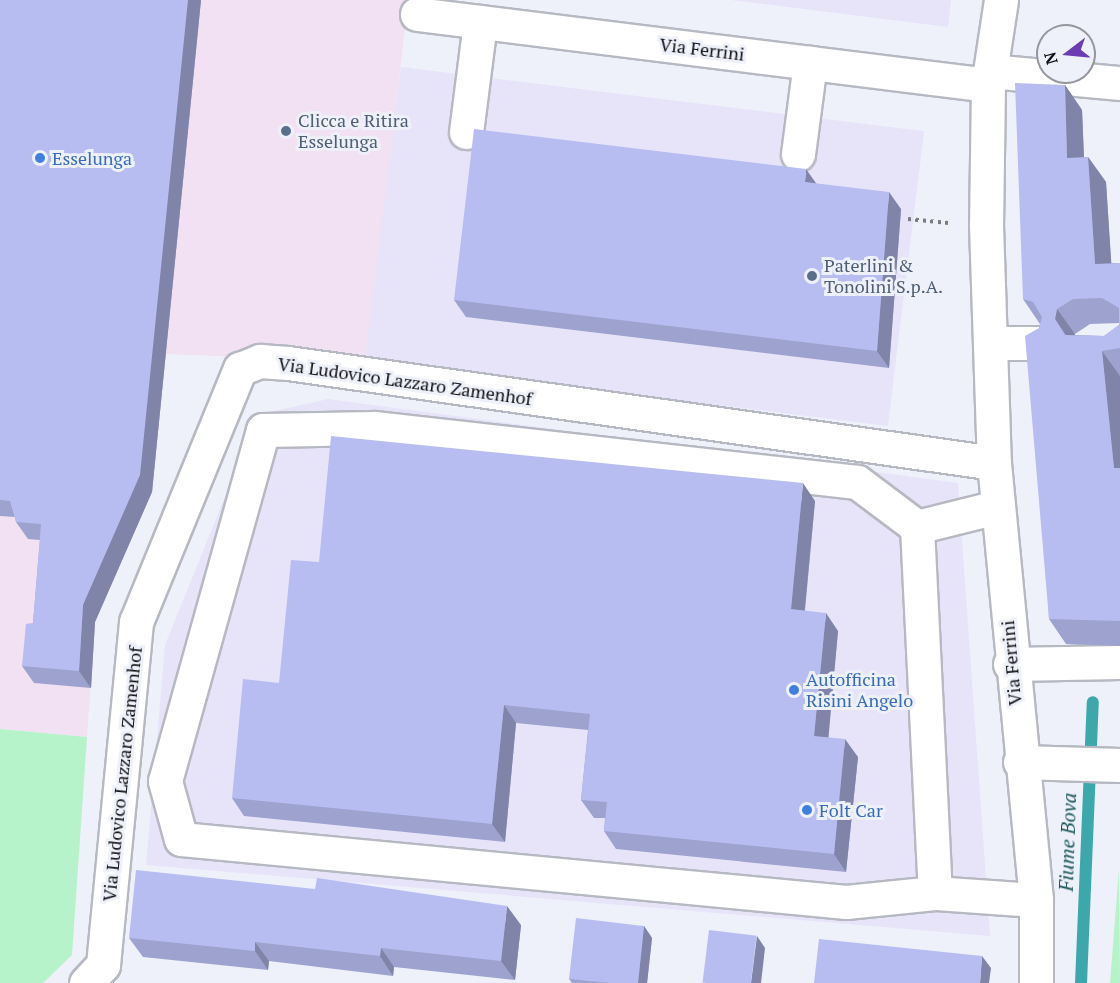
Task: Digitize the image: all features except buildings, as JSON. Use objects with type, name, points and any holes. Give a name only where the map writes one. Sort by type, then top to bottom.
[{"type":"street","name":"Via Ferrini","points":[[1001,0],[989,78],[984,152],[994,463],[1010,664],[1036,900],[1036,983]]},
{"type":"street","name":"Via Ferrini","points":[[417,14],[810,63],[989,78]]},
{"type":"street","points":[[466,132],[480,22]]},
{"type":"street","points":[[798,154],[810,63]]},
{"type":"street","points":[[989,78],[1120,83]]},
{"type":"street","points":[[990,343],[1041,343]]},
{"type":"street","name":"Via Ludovico Lazzaro Zamenhof","points":[[86,983],[103,965],[136,622],[240,369],[260,361],[288,363],[994,463]]},
{"type":"street","points":[[917,527],[857,482],[374,428],[262,430],[165,781],[181,839],[846,902],[935,893],[1036,900]]},
{"type":"street","points":[[917,527],[997,507]]},
{"type":"street","points":[[917,527],[935,893]]},
{"type":"street","points":[[1010,664],[1120,662]]},
{"type":"street","points":[[1020,762],[1114,765]]},
{"type":"path","points":[[908,219],[927,221]]},
{"type":"shaded area","points":[[0,0],[408,0],[368,362],[166,354],[152,492],[95,622],[87,737],[0,729]]},
{"type":"shaded area","points":[[731,0],[951,0],[948,27]]},
{"type":"shaded area","name":"Paterlini & Tonolini S.p.A.","points":[[401,67],[924,131],[888,426],[365,362]]},
{"type":"shaded area","points":[[328,399],[958,483],[990,936],[146,865],[165,645],[258,415]]},
{"type":"green space","points":[[0,729],[87,737],[72,955],[43,983],[0,983]]},
{"type":"green space","points":[[1119,869],[1120,983],[1110,983]]},
{"type":"waterway","name":"Fiume Bova","points":[[1081,983],[1093,702]]},
{"type":"place","name":"Clicca e Ritira Esselunga","points":[[286,131]]},
{"type":"place","name":"Esselunga","points":[[40,158]]},
{"type":"place","name":"Paterlini & Tonolini S.p.A.","points":[[812,276]]},
{"type":"place","name":"Autofficina Risini Angelo","points":[[794,690]]},
{"type":"place","name":"Folt Car","points":[[807,810]]}]
